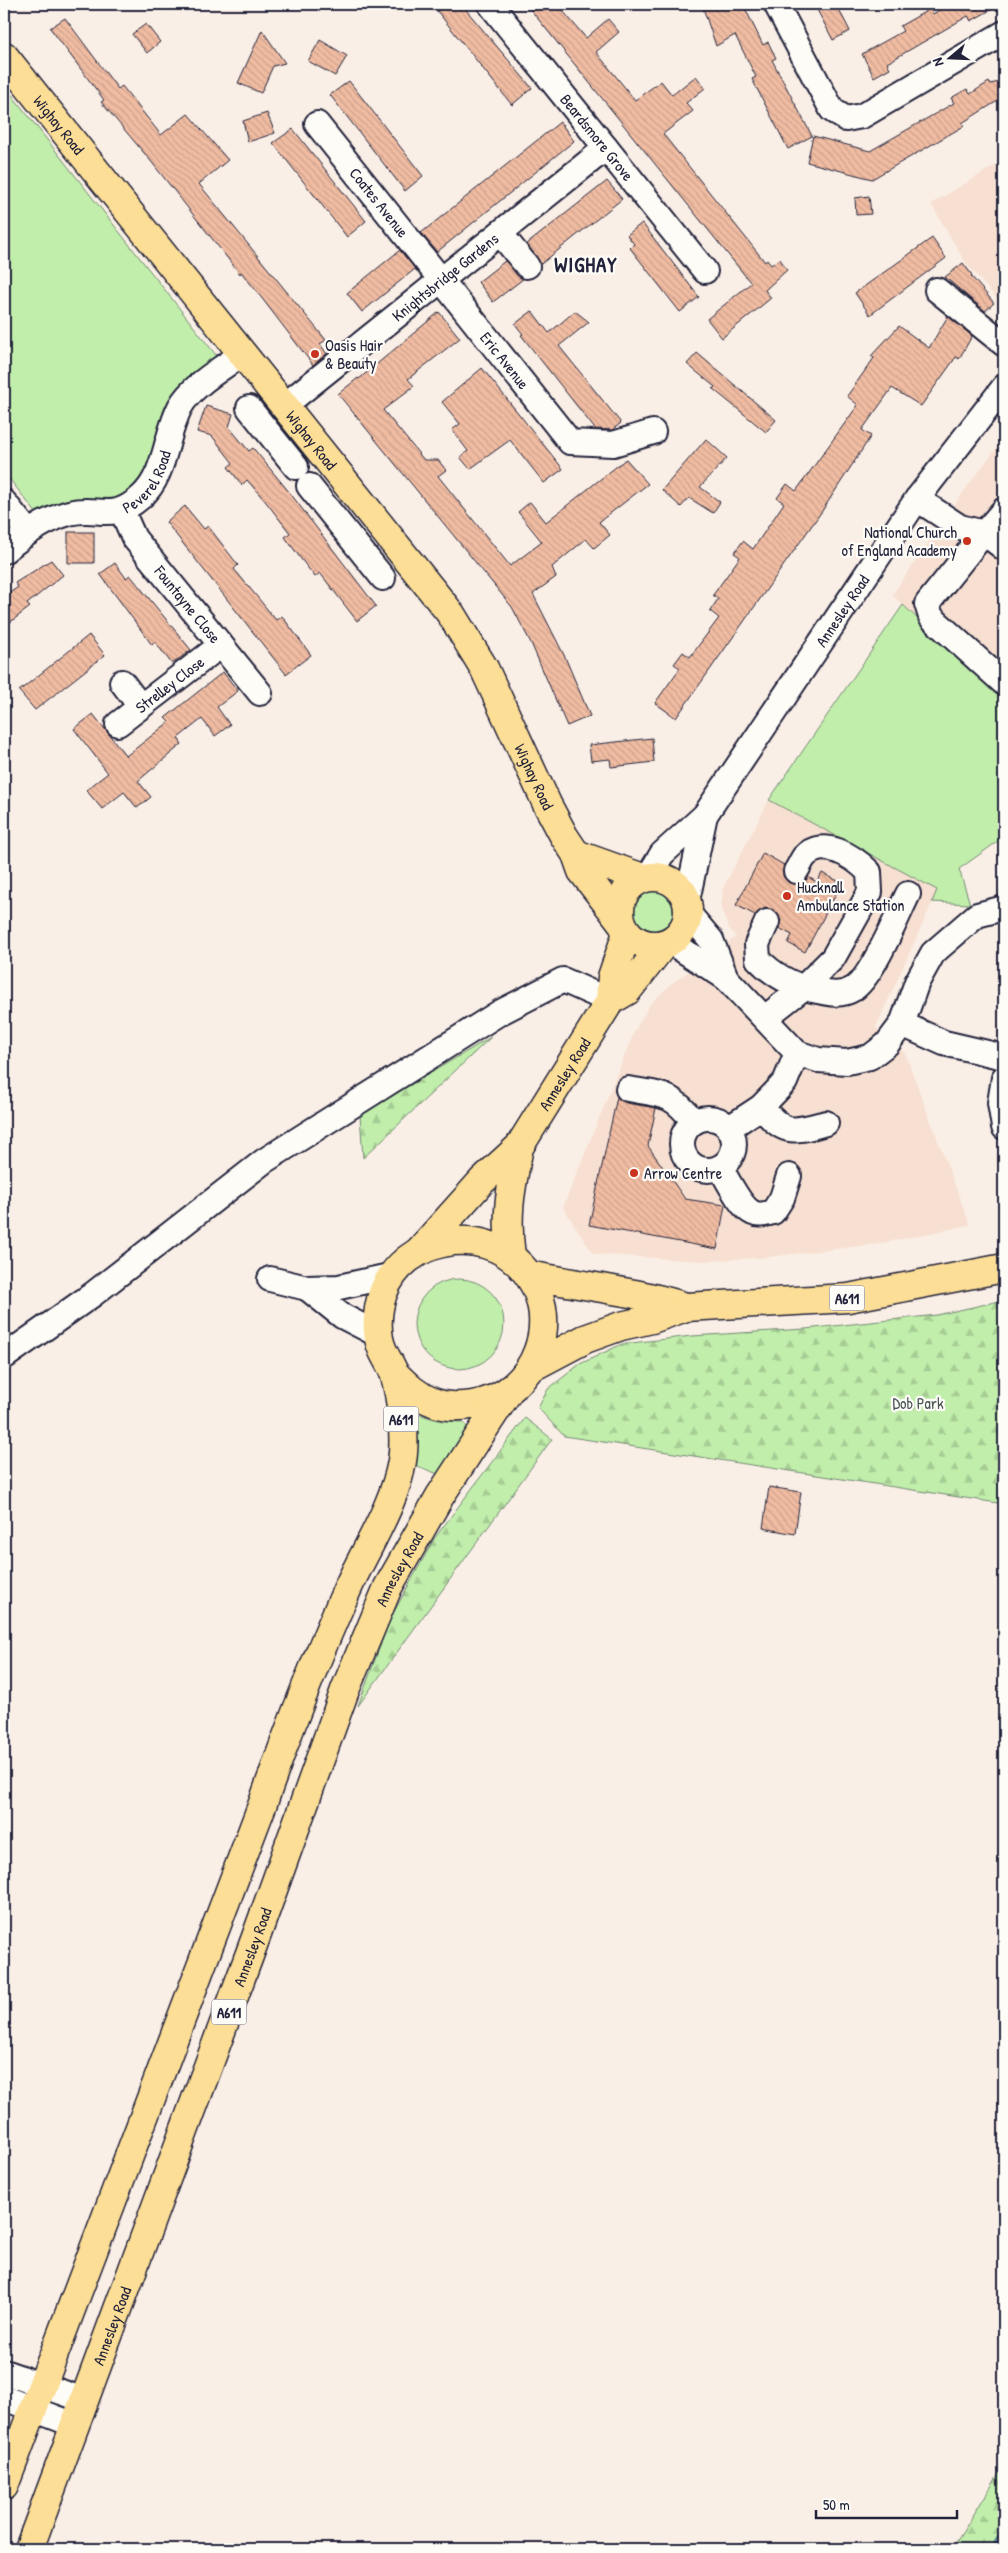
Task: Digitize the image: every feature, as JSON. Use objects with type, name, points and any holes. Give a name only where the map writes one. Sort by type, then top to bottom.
[{"type":"main road","name":"Wighay Road","points":[[4,56],[451,614],[484,668],[551,812],[576,854],[582,871],[624,926]]},
{"type":"main road","points":[[576,854],[645,877],[660,877],[672,882],[682,890],[688,907],[685,927],[666,943],[643,944],[624,926],[619,907],[623,894],[632,884],[645,877]]},
{"type":"main road","name":"Annesley Road","points":[[420,1250],[482,1181],[519,1148],[610,1001],[612,977],[624,926]]},
{"type":"main road","name":"Annesley Road","points":[[610,1001],[627,991],[666,943]]},
{"type":"main road","name":"Annesley Road","points":[[519,1148],[508,1204],[508,1234],[520,1266]]},
{"type":"main road","points":[[466,1240],[490,1245],[520,1266],[540,1297],[544,1321],[541,1345],[532,1368],[508,1392],[485,1403],[476,1405],[459,1407],[434,1403],[412,1391],[394,1373],[381,1348],[377,1320],[383,1292],[398,1268],[420,1250],[442,1242],[466,1240]]},
{"type":"main road","name":"A611","points":[[520,1266],[594,1288],[650,1295],[686,1307]]},
{"type":"main road","name":"A611","points":[[532,1368],[585,1339],[621,1326],[652,1319],[686,1307],[848,1298],[1004,1268]]},
{"type":"main road","name":"A611","points":[[4,2486],[301,1695],[346,1591],[397,1484],[403,1458],[402,1418],[394,1373]]},
{"type":"main road","name":"Annesley Road","points":[[29,2549],[345,1690],[384,1595],[440,1496],[508,1392]]},
{"type":"street","name":"Beardsmore Grove","points":[[490,4],[704,271]]},
{"type":"street","points":[[776,4],[832,110],[846,119],[862,116],[1004,33]]},
{"type":"street","name":"Coates Avenue","points":[[317,124],[441,280]]},
{"type":"street","name":"Knightsbridge Gardens","points":[[266,428],[286,407],[606,148]]},
{"type":"street","points":[[500,233],[527,266]]},
{"type":"street","name":"Eric Avenue","points":[[441,280],[570,442],[613,444],[652,432]]},
{"type":"street","points":[[937,290],[1004,344]]},
{"type":"street","name":"Peverel Road","points":[[4,551],[28,532],[50,520],[72,512],[122,511],[142,496],[154,482],[179,408],[187,396],[243,353]]},
{"type":"street","name":"Annesley Road","points":[[645,877],[662,854],[705,815],[917,499],[1004,387]]},
{"type":"street","points":[[249,408],[383,578]]},
{"type":"street","points":[[917,499],[960,527],[984,533],[1004,548]]},
{"type":"street","points":[[4,502],[28,532]]},
{"type":"street","points":[[343,527],[366,507]]},
{"type":"street","points":[[1004,510],[927,604],[931,617],[1004,683]]},
{"type":"street","name":"Fountayne Close","points":[[122,511],[134,538],[260,693]]},
{"type":"street","name":"Strelley Close","points":[[118,724],[221,645]]},
{"type":"street","points":[[122,682],[140,706]]},
{"type":"street","name":"Annesley Road","points":[[688,907],[705,815]]},
{"type":"street","points":[[765,1018],[803,988],[833,958],[870,892],[869,872],[856,859],[831,849],[817,849],[804,857],[796,871]]},
{"type":"street","points":[[768,922],[757,944],[758,959],[772,974],[803,988],[834,995],[853,989],[866,977],[908,894]]},
{"type":"street","points":[[688,907],[711,940],[726,978]]},
{"type":"street","points":[[666,943],[726,978],[797,1053],[833,1062],[859,1061],[879,1051],[902,1024],[917,982],[933,953],[977,915],[1004,908]]},
{"type":"street","points":[[4,1357],[92,1295],[264,1161],[499,1013],[563,980],[610,1001]]},
{"type":"street","points":[[902,1024],[944,1043],[1004,1056]]},
{"type":"street","points":[[729,1128],[761,1107],[785,1082],[797,1053]]},
{"type":"street","points":[[1004,1078],[1000,1103],[1004,1127]]},
{"type":"street","points":[[628,1089],[666,1095],[681,1104],[694,1122]]},
{"type":"street","points":[[761,1107],[778,1126],[795,1131],[826,1124]]},
{"type":"street","points":[[709,1118],[723,1122],[733,1134],[734,1149],[731,1157],[720,1167],[705,1169],[691,1163],[686,1156],[683,1149],[685,1134],[694,1122],[709,1118]]},
{"type":"street","points":[[720,1167],[742,1203],[751,1213],[761,1215],[772,1212],[782,1198],[789,1176]]},
{"type":"street","points":[[270,1279],[307,1288],[339,1287],[394,1275]]},
{"type":"street","points":[[307,1288],[342,1316],[379,1335]]},
{"type":"street","points":[[4,2372],[75,2425]]},
{"type":"street","points":[[4,2398],[37,2397],[84,2400]]},
{"type":"shaded area","points":[[1004,160],[1004,307],[965,262],[931,204]]},
{"type":"shaded area","name":"National Church of England Academy","points":[[1004,438],[1004,699],[892,595],[967,487]]},
{"type":"shaded area","points":[[769,800],[938,890],[876,1027],[905,1053],[970,1225],[878,1244],[760,1258],[699,1261],[593,1254],[563,1207],[634,1032],[650,1004],[671,984],[736,937],[728,927],[721,909],[723,888]]},
{"type":"green space","points":[[4,85],[216,355],[175,392],[147,476],[121,497],[80,501],[37,514],[4,472]]},
{"type":"green space","points":[[903,605],[1004,699],[1004,837],[959,869],[970,904],[932,902],[937,890],[769,800]]},
{"type":"green space","points":[[654,888],[663,890],[671,895],[676,903],[678,912],[676,921],[671,929],[663,934],[654,936],[645,934],[637,929],[632,921],[630,912],[632,903],[637,895],[645,890]]},
{"type":"green space","points":[[491,1037],[363,1158],[360,1115]]},
{"type":"green space","points":[[459,1279],[476,1282],[491,1292],[501,1307],[504,1324],[501,1341],[491,1356],[476,1366],[459,1369],[442,1366],[427,1356],[417,1341],[414,1324],[417,1307],[427,1292],[442,1282]]},
{"type":"green space","name":"Dob Park","points":[[1004,1300],[1004,1504],[564,1436],[538,1408],[548,1389],[580,1364],[622,1344],[692,1336],[805,1329],[937,1315]]},
{"type":"green space","points":[[421,1415],[442,1421],[463,1422],[467,1427],[467,1432],[438,1474],[412,1464],[414,1420],[416,1416]]},
{"type":"green space","points":[[525,1418],[552,1439],[358,1706],[390,1619],[434,1539]]},
{"type":"green space","points":[[1004,2466],[1004,2549],[952,2549]]},
{"type":"building","points":[[446,4],[461,4],[532,88],[512,105],[437,11]]},
{"type":"building","points":[[526,4],[557,4],[586,38],[608,19],[619,32],[596,52],[635,100],[661,81],[672,95],[696,76],[705,88],[686,103],[693,111],[663,134],[765,262],[767,260],[771,265],[780,259],[787,270],[765,290],[771,298],[722,338],[707,319],[751,283]]},
{"type":"building","points":[[710,4],[743,4],[763,45],[768,42],[776,58],[772,60],[812,136],[788,149],[752,79],[756,77],[735,35],[716,46],[703,8]]},
{"type":"building","points":[[814,4],[836,4],[850,31],[833,40]]},
{"type":"building","points":[[949,4],[1001,4],[971,21],[968,16],[887,63],[890,68],[874,77],[862,54],[903,31],[900,26],[930,9],[933,14]]},
{"type":"building","points":[[65,18],[118,89],[122,86],[161,135],[188,114],[228,160],[199,184],[326,340],[320,344],[327,354],[313,365],[254,288],[241,272],[240,274],[150,160],[101,102],[104,100],[50,28]]},
{"type":"building","points":[[146,24],[160,42],[147,53],[132,34]]},
{"type":"building","points":[[262,30],[285,63],[273,66],[261,93],[238,83]]},
{"type":"building","points":[[320,40],[347,56],[335,76],[308,61]]},
{"type":"building","points":[[349,81],[423,176],[405,191],[330,95]]},
{"type":"building","points":[[1004,81],[1004,97],[962,123],[964,126],[872,179],[807,162],[813,136],[870,151],[954,103],[951,98],[967,89],[970,94],[989,82],[990,84]]},
{"type":"building","points":[[267,113],[275,133],[248,142],[243,121]]},
{"type":"building","points":[[560,122],[574,141],[437,252],[421,233]]},
{"type":"building","points":[[293,129],[366,221],[347,237],[273,143]]},
{"type":"building","points":[[607,181],[622,199],[541,264],[527,244]]},
{"type":"building","points":[[869,196],[871,214],[856,215],[855,198]]},
{"type":"building","points":[[642,223],[699,297],[680,312],[630,248],[634,244],[627,235]]},
{"type":"building","points":[[932,238],[946,258],[870,315],[855,293]]},
{"type":"building","points":[[400,250],[415,269],[362,312],[347,293]]},
{"type":"building","points":[[505,261],[523,279],[493,302],[478,282]]},
{"type":"building","points":[[963,263],[971,276],[994,303],[985,311],[945,277]]},
{"type":"building","points":[[532,311],[549,333],[575,311],[589,322],[559,346],[621,423],[612,430],[595,429],[521,335],[523,334],[515,324]]},
{"type":"building","points":[[439,312],[460,338],[408,379],[414,386],[383,410],[424,460],[438,460],[446,470],[438,476],[510,566],[542,542],[518,512],[530,502],[546,522],[626,459],[648,484],[599,522],[610,535],[594,548],[586,539],[552,567],[556,577],[533,594],[565,657],[590,716],[567,726],[531,643],[512,607],[338,394],[359,379]]},
{"type":"building","points":[[948,316],[972,336],[959,359],[956,357],[921,406],[892,388],[862,430],[871,436],[822,511],[676,718],[655,703],[680,668],[674,664],[683,652],[690,657],[719,618],[710,611],[718,599],[713,595],[740,557],[734,553],[743,541],[753,549],[784,503],[777,498],[787,484],[796,491],[858,405],[847,396],[874,358],[871,356],[899,326],[929,348]]},
{"type":"building","points":[[697,353],[776,420],[766,432],[713,389],[715,387],[687,364]]},
{"type":"building","points":[[482,368],[563,469],[544,483],[510,440],[470,469],[460,457],[468,451],[452,430],[460,424],[442,402]]},
{"type":"building","points":[[206,406],[233,414],[229,427],[249,451],[253,448],[290,493],[376,606],[357,621],[320,573],[315,577],[301,559],[285,537],[290,533],[266,502],[247,480],[242,485],[228,467],[233,463],[212,436],[197,432]]},
{"type":"building","points":[[706,439],[727,458],[700,487],[720,502],[713,513],[689,498],[681,507],[662,490]]},
{"type":"building","points":[[185,506],[204,529],[208,526],[238,565],[234,569],[276,620],[282,616],[311,655],[286,674],[166,522]]},
{"type":"building","points":[[68,532],[94,532],[94,563],[68,563]]},
{"type":"building","points":[[51,560],[63,575],[27,604],[30,607],[4,627],[4,597],[18,587],[15,583]]},
{"type":"building","points":[[115,563],[126,578],[130,575],[191,650],[172,664],[155,642],[152,645],[100,574]]},
{"type":"building","points":[[89,635],[105,655],[35,710],[19,691]]},
{"type":"building","points":[[223,672],[238,691],[217,707],[230,725],[215,736],[202,719],[178,738],[182,744],[138,781],[151,797],[137,808],[124,792],[102,809],[86,790],[108,773],[74,729],[93,714],[126,756],[169,722],[165,718]]},
{"type":"building","points":[[652,738],[654,762],[611,767],[610,759],[591,761],[589,745]]},
{"type":"building","name":"Hucknall Ambulance Station","points":[[763,853],[784,865],[783,876],[789,883],[802,884],[808,877],[817,882],[822,873],[842,883],[805,952],[788,943],[792,935],[779,928],[781,920],[773,910],[765,908],[755,915],[736,905]]},
{"type":"building","name":"Arrow Centre","points":[[617,1097],[626,1103],[656,1108],[648,1146],[685,1199],[725,1205],[717,1249],[589,1225]]},
{"type":"building","points":[[769,1487],[801,1492],[795,1534],[763,1528]]},
{"type":"waterway","points":[[993,2549],[1004,2530]]},
{"type":"place","name":"Oasis Hair & Beauty","points":[[315,354]]},
{"type":"place","name":"National Church of England Academy","points":[[967,541]]},
{"type":"place","name":"Hucknall Ambulance Station","points":[[787,896]]},
{"type":"place","name":"Arrow Centre","points":[[634,1173]]},
{"type":"district","name":"WIGHAY","points":[[586,264]]}]
